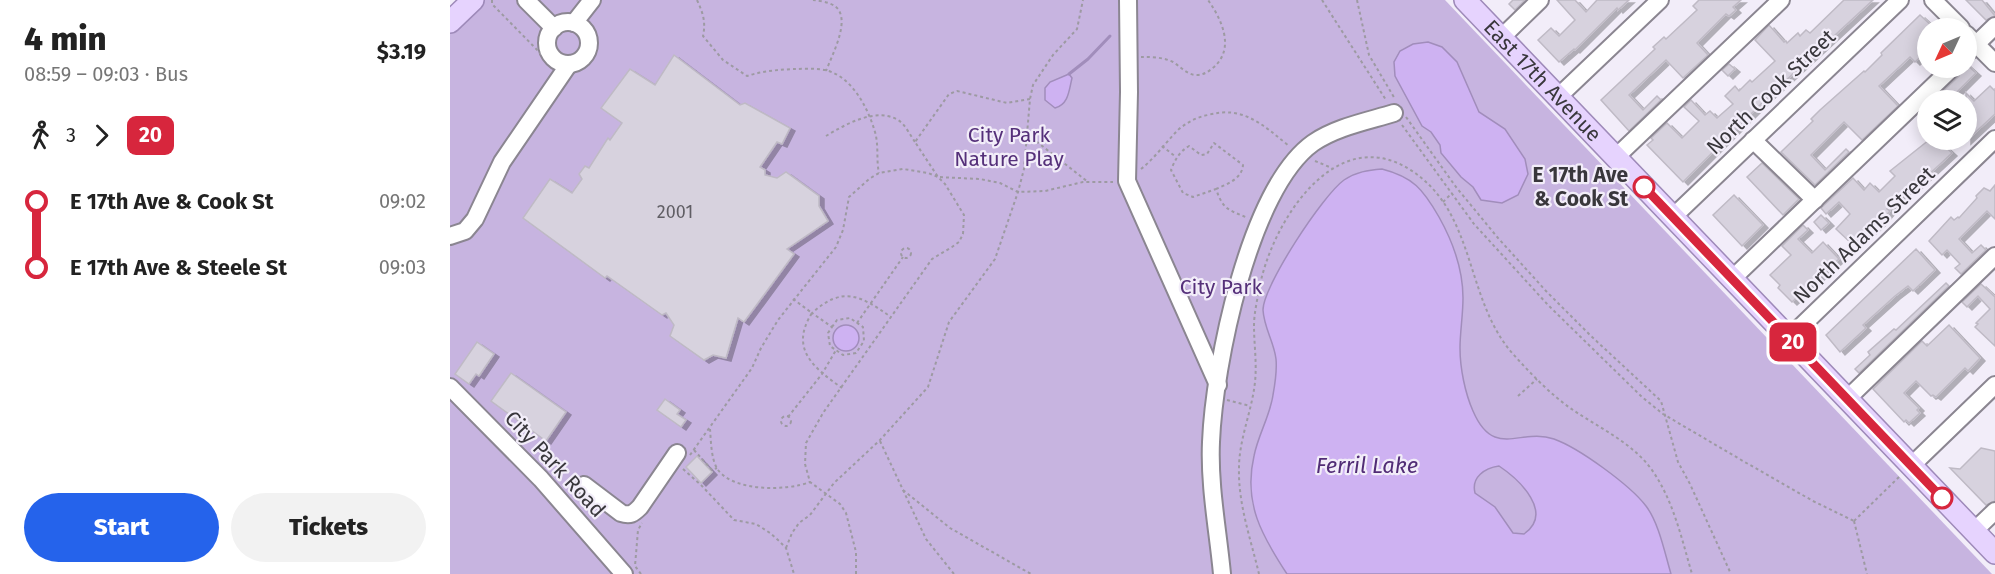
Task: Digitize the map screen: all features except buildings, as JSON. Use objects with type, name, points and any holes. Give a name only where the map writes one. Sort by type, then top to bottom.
[{"type":"main road","points":[[450,22],[473,0]]},
{"type":"main road","name":"East 17th Avenue","points":[[1465,0],[1995,554]]},
{"type":"street","points":[[526,0],[554,28]]},
{"type":"street","points":[[574,24],[592,0]]},
{"type":"street","points":[[1128,0],[1127,181],[1217,391]]},
{"type":"street","points":[[1501,38],[1540,0]]},
{"type":"street","points":[[1558,98],[1660,0]]},
{"type":"street","points":[[1616,157],[1781,0]]},
{"type":"street","name":"North Cook Street","points":[[1673,217],[1900,0]]},
{"type":"street","points":[[1933,0],[1951,18]]},
{"type":"street","points":[[450,236],[465,231],[475,219],[499,168],[569,64],[582,58],[589,45],[585,31],[567,22],[554,28],[547,41],[548,48],[556,60],[569,64]]},
{"type":"street","points":[[1977,39],[1995,26]]},
{"type":"street","points":[[1977,49],[1995,63]]},
{"type":"street","points":[[1732,279],[1942,78]]},
{"type":"street","points":[[1222,574],[1211,444],[1228,326],[1245,259],[1284,175],[1300,154],[1314,142],[1339,130],[1399,110]]},
{"type":"street","name":"North Adams Street","points":[[1790,338],[1995,139]]},
{"type":"street","points":[[1753,141],[1815,200]]},
{"type":"street","points":[[1847,399],[1995,256]]},
{"type":"street","name":"City Park Road","points":[[450,387],[541,479],[624,574]]},
{"type":"street","points":[[1911,466],[1993,392]]},
{"type":"street","points":[[584,485],[627,515],[634,513],[682,459]]},
{"type":"street","points":[[1974,531],[1995,511]]},
{"type":"path","points":[[492,0],[492,4],[552,65],[551,75],[560,80]]},
{"type":"path","points":[[697,0],[704,14],[703,36],[723,60],[747,76],[786,69],[826,70],[854,90],[876,135],[879,174]]},
{"type":"path","points":[[813,0],[836,7],[842,20],[842,29],[826,70]]},
{"type":"path","points":[[786,549],[799,523],[810,515],[834,483],[880,440],[928,387],[949,322],[995,258],[1018,192],[1024,169],[1033,85],[1053,55],[1077,29],[1083,0]]},
{"type":"path","points":[[1129,58],[1162,58],[1172,61],[1191,74],[1200,75],[1210,71],[1225,52],[1221,23],[1208,0]]},
{"type":"path","points":[[1322,0],[1399,110],[1456,187],[1498,238],[1591,336],[1660,401],[1678,462],[1731,574]]},
{"type":"path","points":[[1357,0],[1369,55],[1399,110],[1452,194],[1474,224],[1548,305],[1642,397],[1663,414],[1813,501],[1854,521]]},
{"type":"path","points":[[915,142],[950,94],[957,91],[1007,103],[1030,99]]},
{"type":"path","points":[[826,136],[849,123],[883,114],[900,120],[964,214],[963,234],[959,242],[932,260],[818,420],[806,443],[805,464],[810,482],[840,504],[846,513],[856,552],[856,574]]},
{"type":"path","points":[[1027,134],[1088,182]]},
{"type":"path","points":[[1214,143],[1243,165],[1243,171],[1235,179],[1216,189],[1193,197],[1183,193],[1171,170],[1176,157],[1189,146],[1201,155],[1207,154],[1214,143]]},
{"type":"path","points":[[1162,146],[1176,157]]},
{"type":"path","points":[[1259,574],[1239,476],[1241,448],[1256,383],[1254,323],[1259,287],[1266,260],[1276,235],[1313,183],[1332,168],[1368,158],[1392,160],[1411,171],[1434,190],[1451,212],[1482,298],[1500,338],[1538,379],[1574,411],[1625,444],[1642,459],[1654,474],[1678,526],[1692,574]]},
{"type":"path","points":[[794,574],[786,549],[770,533],[756,524],[734,520],[682,459],[694,450],[710,429],[752,368],[761,348],[793,299],[836,247],[843,230],[849,196],[868,179],[879,174],[903,169],[938,177]]},
{"type":"path","points":[[1216,189],[1220,201],[1227,210],[1260,224],[1276,235]]},
{"type":"path","points":[[1443,202],[1452,194]]},
{"type":"path","points":[[857,323],[903,257]]},
{"type":"path","points":[[842,388],[822,374],[809,360],[804,343],[805,328],[812,313],[824,302],[842,295],[861,298],[891,317]]},
{"type":"path","points":[[793,299],[832,327]]},
{"type":"path","points":[[850,318],[863,327],[864,341],[856,353],[843,355],[830,346],[828,333],[832,327],[837,320],[850,318]]},
{"type":"path","points":[[860,347],[867,352]]},
{"type":"path","points":[[788,417],[822,374],[836,350]]},
{"type":"path","points":[[1518,396],[1538,379]]},
{"type":"path","points":[[1217,391],[1250,406]]},
{"type":"path","points":[[710,429],[717,468],[724,475],[759,487],[786,488],[810,482]]},
{"type":"path","points":[[880,440],[926,539],[954,574]]},
{"type":"path","points":[[694,450],[712,470],[717,468]]},
{"type":"path","points":[[1854,521],[1911,466]]},
{"type":"path","points":[[903,490],[950,528],[1031,574]]},
{"type":"path","points":[[1854,521],[1867,574]]},
{"type":"path","points":[[641,574],[635,566],[638,530],[643,523]]},
{"type":"green space","name":"City Park","points":[[485,0],[1445,0],[1992,574],[450,574],[450,34]]},
{"type":"water","points":[[1428,42],[1442,47],[1457,62],[1479,112],[1505,129],[1525,159],[1528,174],[1518,195],[1502,203],[1481,200],[1473,187],[1461,177],[1441,153],[1440,145],[1431,132],[1422,126],[1395,76],[1394,62],[1400,51],[1413,44]]},
{"type":"water","points":[[1069,74],[1072,78],[1068,96],[1060,106],[1055,108],[1045,100],[1045,88],[1050,82]]},
{"type":"water","name":"Ferril Lake","points":[[1382,169],[1409,180],[1422,192],[1444,226],[1453,246],[1463,287],[1460,348],[1462,372],[1470,404],[1481,426],[1499,438],[1542,436],[1554,439],[1577,450],[1616,478],[1638,497],[1651,513],[1671,574],[1287,574],[1257,518],[1251,489],[1254,456],[1271,403],[1276,372],[1275,353],[1263,310],[1266,298],[1283,262],[1322,203],[1344,180],[1362,172]],"holes":[[[1499,466],[1524,488],[1535,507],[1536,516],[1532,526],[1524,534],[1513,533],[1495,507],[1475,493],[1475,482],[1484,471]]]},
{"type":"water","points":[[846,325],[855,329],[859,338],[855,347],[846,351],[837,347],[833,338],[837,329]]},
{"type":"waterway","points":[[1069,74],[1088,59],[1110,36]]},
{"type":"bus line","name":"20","points":[[1644,187],[1942,498]]},
{"type":"place","name":"E 17th Ave & Cook St","points":[[1644,187]]},
{"type":"park label","name":"City Park Nature Play","points":[[1009,147]]}]
